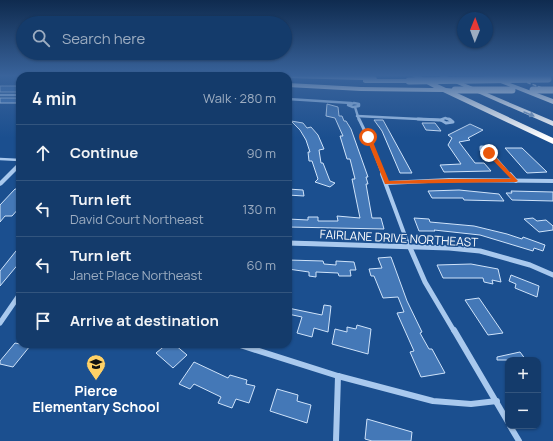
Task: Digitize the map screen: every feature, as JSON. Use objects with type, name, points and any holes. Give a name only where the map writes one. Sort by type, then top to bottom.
[{"type":"highway","points":[[454,97],[462,99]]},
{"type":"highway","points":[[457,97],[553,141]]},
{"type":"highway","points":[[490,97],[553,124]]},
{"type":"highway","points":[[507,97],[553,116]]},
{"type":"highway","points":[[539,97],[553,102]]},
{"type":"street","points":[[292,99],[351,103],[349,106],[355,108],[357,116],[368,137],[387,182],[410,247],[425,282],[505,416]]},
{"type":"street","points":[[357,116],[441,120]]},
{"type":"street","points":[[490,153],[516,181]]},
{"type":"street","points":[[0,184],[16,168]]},
{"type":"street","points":[[387,182],[449,180],[553,181]]},
{"type":"street","name":"FAIRLANE DRIVE NORTHEAST","points":[[292,243],[480,251],[530,265],[553,275]]},
{"type":"street","points":[[0,323],[16,300]]},
{"type":"street","points":[[250,348],[338,376],[433,401],[471,404],[497,401]]},
{"type":"street","points":[[336,441],[338,376]]},
{"type":"street","points":[[512,429],[519,441]]},
{"type":"lane","points":[[0,159],[16,160]]},
{"type":"building","points":[[0,98],[16,98],[16,103],[0,103]]},
{"type":"building","points":[[327,104],[338,107],[339,116],[342,116],[344,121],[346,121],[351,129],[368,177],[366,177],[368,184],[366,184],[372,218],[381,218],[384,229],[292,227],[292,219],[308,220],[308,217],[318,217],[318,221],[338,221],[337,216],[360,218],[352,179],[355,179],[350,159],[347,159],[340,136],[343,136],[335,118],[326,116]]},
{"type":"building","points":[[374,120],[383,120],[412,173],[400,173],[382,131]]},
{"type":"building","points":[[292,121],[303,123],[307,128],[311,127],[318,135],[324,149],[319,150],[321,163],[323,163],[330,181],[335,183],[330,187],[315,182],[318,179],[312,161],[309,161],[308,152],[310,152],[306,140]]},
{"type":"building","points":[[422,123],[435,123],[441,131],[426,130]]},
{"type":"building","points":[[470,124],[483,130],[468,138],[470,140],[459,142],[475,163],[484,163],[491,171],[444,172],[440,165],[461,164],[448,145],[452,138],[448,135]]},
{"type":"building","points":[[505,148],[522,148],[547,172],[527,173]]},
{"type":"building","points":[[16,189],[16,212],[12,216],[5,216],[0,222],[0,205]]},
{"type":"building","points":[[292,189],[303,190],[304,196],[292,195]]},
{"type":"building","points":[[459,190],[499,194],[504,201],[464,200],[463,198],[432,198],[428,191]]},
{"type":"building","points":[[511,191],[553,192],[553,201],[512,200],[506,193],[512,193]]},
{"type":"building","points":[[414,218],[429,219],[430,222],[474,226],[522,239],[523,237],[545,245],[543,251],[534,248],[533,251],[480,235],[434,230],[435,231],[419,231]]},
{"type":"building","points":[[533,218],[537,221],[546,220],[553,226],[553,230],[539,232],[524,219]]},
{"type":"building","points":[[16,251],[16,267],[0,286],[0,271]]},
{"type":"building","points":[[391,257],[407,301],[422,332],[420,333],[429,349],[432,349],[445,373],[421,377],[410,352],[414,351],[397,313],[404,312],[398,297],[383,298],[374,276],[371,276],[369,269],[382,268],[378,258]]},
{"type":"building","points":[[292,260],[323,261],[324,264],[336,265],[336,261],[354,262],[356,270],[350,270],[351,276],[339,276],[338,273],[316,272],[316,277],[309,276],[309,272],[292,270]]},
{"type":"building","points":[[471,264],[498,269],[501,282],[492,280],[493,284],[484,282],[483,278],[443,278],[437,265]]},
{"type":"building","points":[[511,275],[539,286],[537,297],[515,288],[516,284],[509,281]]},
{"type":"building","points":[[479,298],[503,333],[488,335],[465,300]]},
{"type":"building","points":[[324,305],[331,306],[328,332],[314,328],[312,337],[297,333],[302,317],[292,315],[292,309],[322,315]]},
{"type":"building","points":[[357,325],[371,329],[368,354],[332,344],[335,329],[347,332],[347,327],[356,329]]},
{"type":"building","points":[[15,343],[16,348],[28,348],[13,367],[0,364],[0,361]]},
{"type":"building","points":[[162,348],[179,348],[187,355],[173,368],[156,353]]},
{"type":"building","points":[[520,352],[524,357],[505,357],[505,360],[497,360],[497,357]]},
{"type":"building","points":[[194,362],[228,378],[230,375],[247,380],[246,384],[255,386],[249,403],[236,399],[232,408],[218,403],[221,397],[194,384],[190,389],[179,384]]},
{"type":"building","points":[[277,389],[298,395],[297,401],[311,405],[307,423],[270,411]]},
{"type":"building","points":[[367,419],[412,432],[411,441],[372,441],[365,439]]},
{"type":"place","name":"Pierce Elementary School","points":[[96,381]]},
{"type":"route","points":[[368,137],[387,182],[449,180],[516,181],[489,153]]}]
